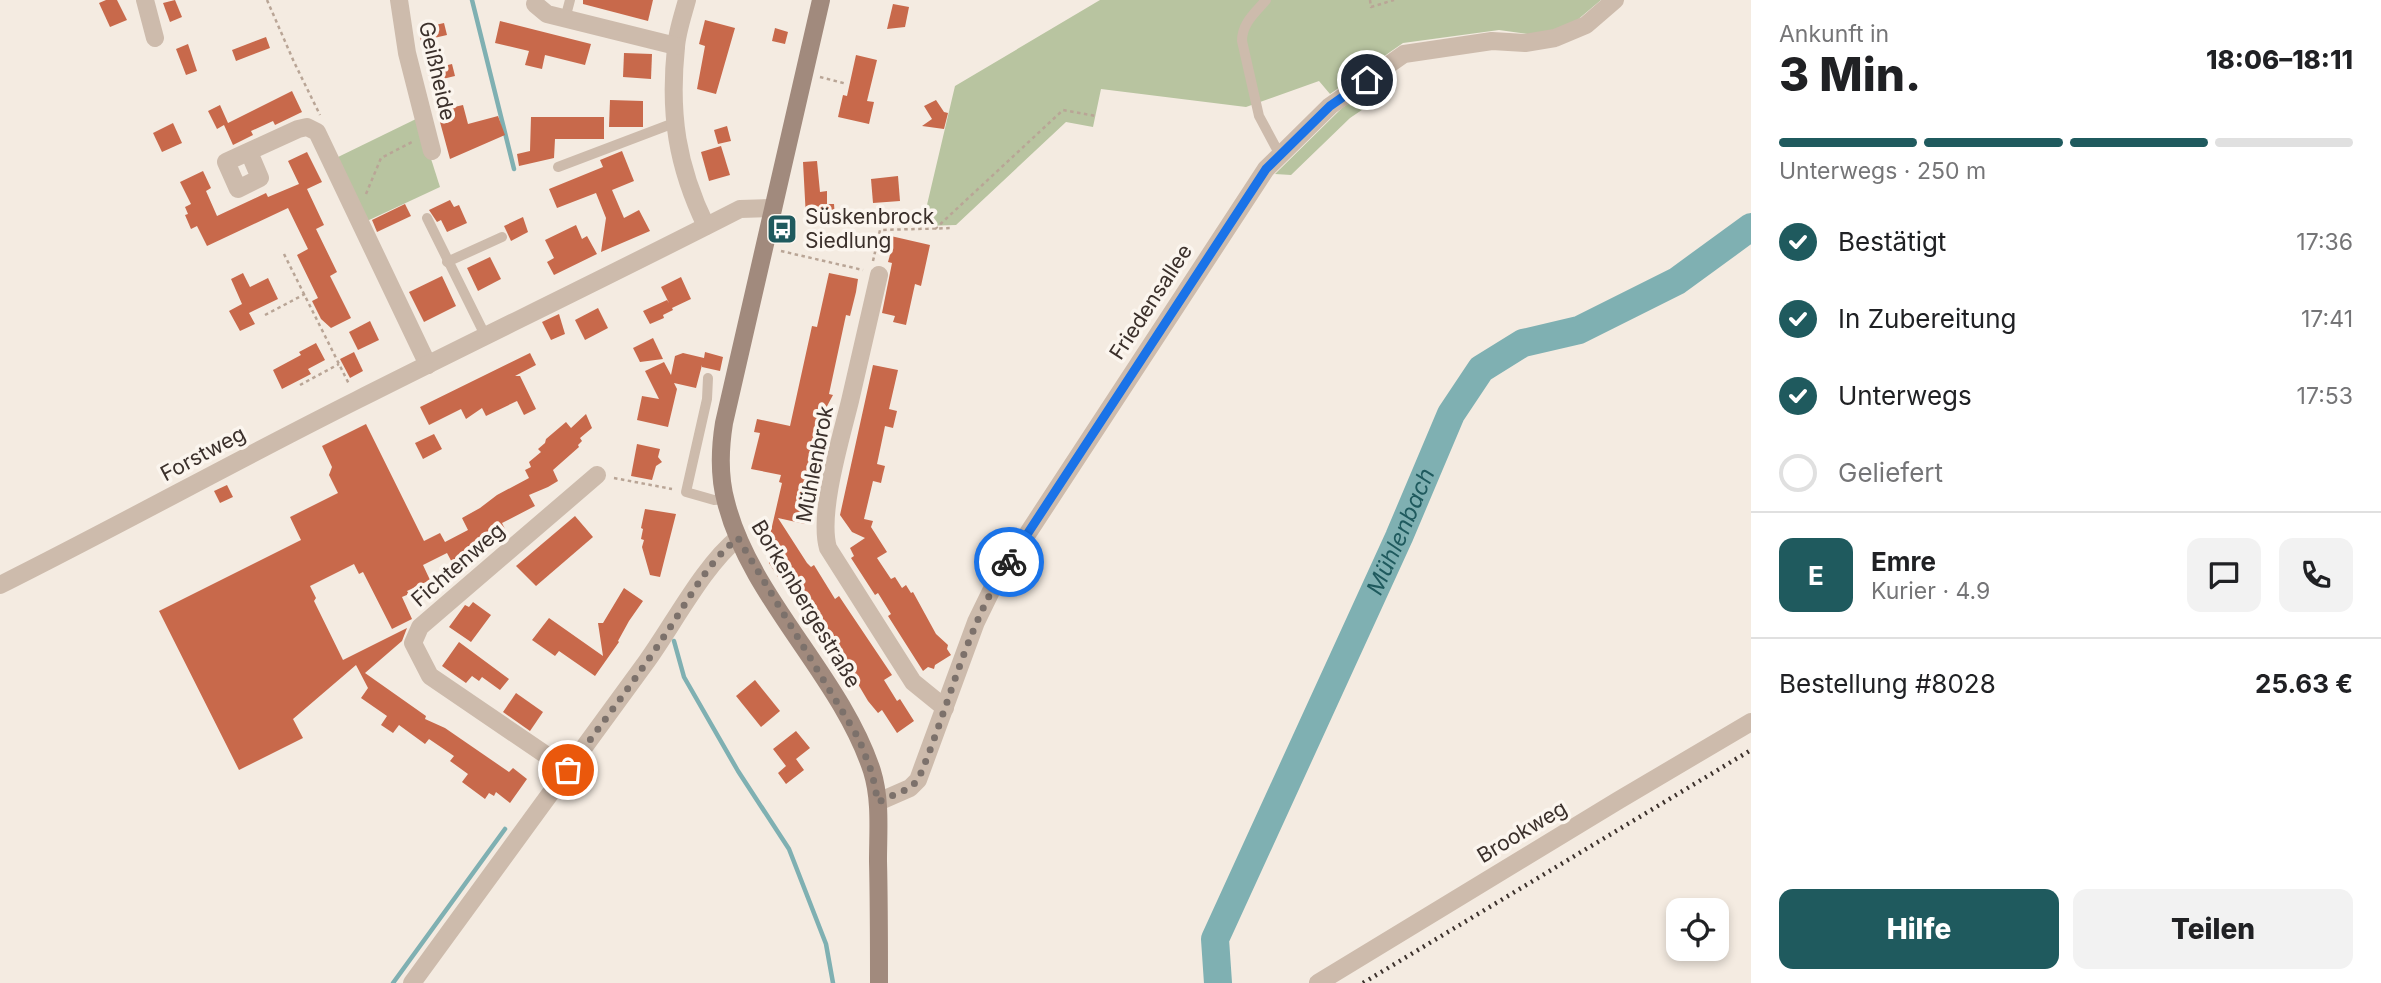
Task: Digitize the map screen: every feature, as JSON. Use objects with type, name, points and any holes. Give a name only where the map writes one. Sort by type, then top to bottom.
[{"type":"street","points":[[145,0],[155,38]]},
{"type":"street","name":"Geißheide","points":[[399,0],[407,53],[430,143]]},
{"type":"street","points":[[687,0],[676,46],[674,122],[682,168],[706,226]]},
{"type":"street","name":"Borkenbergestraße","points":[[821,0],[723,422],[722,477],[725,499],[738,538],[756,572],[853,728],[872,773],[878,802],[879,983]]},
{"type":"street","name":"Friedensallee","points":[[878,802],[910,788],[918,780],[976,622],[994,585],[1266,169],[1330,106],[1404,54],[1492,41],[1525,43],[1555,38],[1586,25],[1615,0]]},
{"type":"street","points":[[535,4],[547,14],[676,46]]},
{"type":"street","points":[[252,151],[298,129],[307,127],[317,132],[428,365]]},
{"type":"street","name":"Forstweg","points":[[0,585],[357,400],[740,209],[772,208]]},
{"type":"street","name":"Mühlenbrok","points":[[875,273],[824,522],[824,534],[828,548],[913,681],[945,708]]},
{"type":"street","name":"Fichtenweg","points":[[568,770],[430,676],[413,643],[420,627],[597,475]]},
{"type":"street","points":[[412,983],[661,642],[711,567],[738,538]]},
{"type":"street","name":"Brookweg","points":[[1318,983],[1751,722]]},
{"type":"lane","points":[[565,19],[570,0]]},
{"type":"lane","points":[[1266,0],[1246,22],[1242,30],[1242,41],[1259,116],[1280,155]]},
{"type":"lane","points":[[558,167],[674,122]]},
{"type":"lane","points":[[427,218],[485,335]]},
{"type":"lane","points":[[447,262],[502,237]]},
{"type":"lane","points":[[708,379],[707,398],[686,492],[714,500],[725,499]]},
{"type":"path","points":[[267,0],[294,62],[321,113],[317,132]]},
{"type":"path","points":[[1370,0],[1371,7],[1394,0]]},
{"type":"path","points":[[804,73],[847,84]]},
{"type":"path","points":[[935,229],[1063,110],[1096,116]]},
{"type":"path","points":[[350,202],[367,194],[381,158],[430,143]]},
{"type":"path","points":[[764,247],[875,273],[880,230],[953,228]]},
{"type":"path","points":[[284,254],[357,400]]},
{"type":"path","points":[[265,315],[304,294]]},
{"type":"path","points":[[300,385],[339,364]]},
{"type":"path","points":[[597,475],[686,492]]},
{"type":"green space","points":[[1100,0],[1601,0],[1556,38],[1499,30],[1403,43],[1330,94],[1319,81],[1246,107],[1101,89],[1093,127],[1066,122],[956,225],[922,226],[955,86]]},
{"type":"green space","points":[[1383,81],[1390,91],[1350,118],[1291,175],[1275,174],[1342,108]]},
{"type":"green space","points":[[418,118],[440,187],[367,221],[336,158]]},
{"type":"building","points":[[117,0],[127,20],[110,27],[99,3]]},
{"type":"building","points":[[175,0],[182,17],[170,22],[163,3]]},
{"type":"building","points":[[583,0],[653,0],[648,21],[583,4]]},
{"type":"building","points":[[893,4],[909,7],[905,27],[887,29]]},
{"type":"building","points":[[705,20],[735,28],[716,94],[697,89],[705,46],[699,44]]},
{"type":"building","points":[[500,21],[591,44],[585,65],[545,55],[542,69],[525,65],[529,51],[495,43]]},
{"type":"building","points":[[444,23],[447,35],[421,41],[418,29]]},
{"type":"building","points":[[775,28],[788,32],[785,44],[772,41]]},
{"type":"building","points":[[266,37],[270,48],[236,61],[232,50]]},
{"type":"building","points":[[188,44],[197,71],[186,75],[176,49]]},
{"type":"building","points":[[624,53],[652,54],[651,79],[623,77]]},
{"type":"building","points":[[856,55],[877,60],[867,101],[874,102],[869,124],[838,117],[843,95],[847,96]]},
{"type":"building","points":[[452,64],[455,76],[430,82],[427,70]]},
{"type":"building","points":[[292,91],[302,112],[275,125],[273,121],[251,131],[253,135],[233,145],[224,125],[217,129],[208,111],[220,105],[228,123]]},
{"type":"building","points":[[610,100],[643,101],[643,127],[609,127]]},
{"type":"building","points":[[936,100],[944,112],[948,113],[944,129],[922,126],[932,119],[924,106]]},
{"type":"building","points":[[463,105],[468,124],[498,116],[505,135],[450,159],[437,111]]},
{"type":"building","points":[[531,117],[604,117],[604,139],[555,139],[554,158],[519,166],[517,154],[530,151]]},
{"type":"building","points":[[173,123],[182,143],[162,152],[153,133]]},
{"type":"building","points":[[727,126],[731,141],[718,144],[714,130]]},
{"type":"building","points":[[721,146],[730,175],[709,181],[701,152]]},
{"type":"building","points":[[622,151],[634,181],[612,190],[624,218],[639,210],[650,231],[601,252],[606,218],[596,193],[557,208],[549,189],[603,167],[600,160]]},
{"type":"building","points":[[307,152],[322,182],[307,189],[324,225],[316,229],[337,272],[330,276],[351,318],[331,328],[321,319],[312,301],[318,298],[297,255],[308,249],[288,208],[207,246],[197,226],[191,229],[185,215],[188,214],[185,207],[191,204],[180,182],[203,171],[211,188],[206,191],[217,216],[266,193],[268,197],[299,184],[288,161]]},
{"type":"building","points":[[817,161],[820,192],[827,191],[827,204],[834,204],[835,217],[806,218],[803,162]]},
{"type":"building","points":[[898,176],[900,201],[873,203],[871,179]]},
{"type":"building","points":[[450,200],[454,207],[459,205],[467,223],[447,232],[441,220],[437,222],[429,210]]},
{"type":"building","points":[[405,204],[411,216],[377,232],[372,220]]},
{"type":"building","points":[[523,217],[528,232],[511,241],[504,226]]},
{"type":"building","points":[[576,225],[582,239],[587,236],[597,254],[554,275],[547,262],[554,258],[545,240]]},
{"type":"building","points":[[882,234],[930,245],[921,286],[915,284],[906,325],[893,322],[895,316],[882,313],[892,263],[888,262],[891,251],[879,248]]},
{"type":"building","points":[[490,257],[501,279],[478,291],[467,268]]},
{"type":"building","points":[[243,273],[250,287],[268,278],[278,299],[249,313],[255,324],[240,331],[229,311],[242,304],[231,279]]},
{"type":"building","points":[[829,273],[858,279],[856,292],[850,316],[846,315],[829,394],[833,395],[825,410],[819,440],[823,441],[805,524],[778,518],[807,563],[811,567],[814,565],[835,599],[839,596],[892,675],[884,680],[914,721],[897,733],[882,710],[878,713],[868,701],[811,605],[809,607],[788,575],[780,580],[769,563],[777,557],[765,538],[770,535],[782,483],[779,482],[781,475],[751,469],[760,433],[754,432],[757,419],[790,426],[812,326],[817,327]]},
{"type":"building","points":[[442,276],[456,306],[424,322],[409,292]]},
{"type":"building","points":[[681,277],[691,299],[672,308],[673,310],[663,315],[664,318],[650,324],[643,311],[667,300],[669,303],[661,287]]},
{"type":"building","points":[[598,308],[608,328],[585,340],[575,320]]},
{"type":"building","points":[[559,314],[565,334],[551,340],[542,322]]},
{"type":"building","points":[[370,321],[379,340],[358,350],[349,332]]},
{"type":"building","points":[[653,338],[663,359],[640,362],[633,348]]},
{"type":"building","points":[[316,343],[325,360],[308,369],[311,374],[282,389],[273,370],[301,355],[299,352]]},
{"type":"building","points":[[354,352],[363,371],[350,378],[340,359]]},
{"type":"building","points":[[705,352],[723,357],[720,371],[702,365],[696,388],[674,383],[677,389],[668,427],[637,420],[642,396],[659,399],[645,371],[664,362],[671,375],[675,356],[683,353],[704,358]]},
{"type":"building","points":[[530,353],[536,365],[515,376],[520,376],[536,409],[524,415],[517,401],[486,416],[482,408],[466,419],[461,409],[429,425],[420,407]]},
{"type":"building","points":[[873,365],[898,370],[889,409],[897,411],[893,428],[885,426],[877,464],[885,466],[881,483],[873,481],[864,519],[873,521],[871,527],[887,552],[877,558],[891,579],[895,577],[902,588],[906,585],[911,593],[913,592],[936,634],[948,645],[947,649],[951,655],[935,665],[934,669],[928,667],[923,671],[888,616],[891,614],[878,593],[875,595],[851,558],[854,556],[850,548],[865,538],[852,532],[840,515]]},
{"type":"building","points":[[586,414],[592,428],[580,438],[582,441],[579,447],[553,470],[558,481],[529,495],[535,506],[502,523],[507,533],[495,539],[493,535],[468,547],[475,560],[456,570],[447,553],[423,565],[430,580],[407,591],[409,594],[402,597],[412,619],[392,629],[363,572],[359,574],[354,564],[310,586],[316,598],[314,601],[343,660],[407,628],[402,641],[365,673],[426,716],[425,719],[445,728],[509,772],[513,768],[527,779],[510,803],[496,792],[494,796],[489,793],[485,799],[462,782],[468,774],[450,761],[454,756],[429,739],[425,744],[399,725],[393,733],[381,725],[387,716],[361,698],[368,688],[356,665],[293,719],[303,738],[239,770],[159,611],[301,540],[290,517],[338,493],[329,475],[332,467],[322,446],[366,424],[424,541],[440,533],[445,542],[468,530],[462,518],[529,478],[525,470],[531,467],[529,462],[541,452],[538,449],[546,439],[566,422],[571,428]]},
{"type":"building","points":[[434,434],[442,449],[423,459],[415,443]]},
{"type":"building","points":[[637,444],[660,449],[658,457],[662,462],[656,466],[652,480],[631,476]]},
{"type":"building","points":[[227,485],[233,497],[220,503],[214,491]]},
{"type":"building","points":[[645,509],[676,514],[660,577],[650,575],[642,547],[644,540],[641,539],[641,528]]},
{"type":"building","points":[[575,516],[593,537],[536,586],[516,566]]},
{"type":"building","points":[[624,588],[643,601],[595,676],[559,651],[555,656],[532,640],[549,618],[603,656],[598,623],[603,623]]},
{"type":"building","points":[[473,602],[491,615],[471,642],[449,627],[465,605],[469,607]]},
{"type":"building","points":[[459,642],[509,679],[500,690],[482,677],[479,681],[472,676],[466,683],[442,666]]},
{"type":"building","points":[[755,680],[780,711],[761,727],[736,696]]},
{"type":"building","points":[[516,693],[543,712],[530,731],[503,712]]},
{"type":"building","points":[[796,731],[810,748],[796,759],[804,770],[786,784],[778,773],[786,766],[773,749]]},
{"type":"waterway","points":[[472,0],[514,169]]},
{"type":"waterway","name":"Mühlenbach","points":[[1218,983],[1215,939],[1399,537],[1451,414],[1481,369],[1523,343],[1579,330],[1677,281],[1751,227]]},
{"type":"waterway","points":[[674,641],[684,677],[738,771],[789,849],[826,944],[833,983]]},
{"type":"waterway","points":[[393,983],[505,829]]},
{"type":"railway","points":[[1363,983],[1751,750]]},
{"type":"way so far","points":[[568,770],[661,642],[711,567],[738,538],[756,572],[859,739],[872,773],[878,802],[910,788],[918,780],[927,758],[976,622],[1009,562]]},
{"type":"place","name":"Süskenbrock Siedlung","points":[[782,229]]},
{"type":"route","points":[[1009,562],[1266,169],[1330,106],[1367,80]]}]
